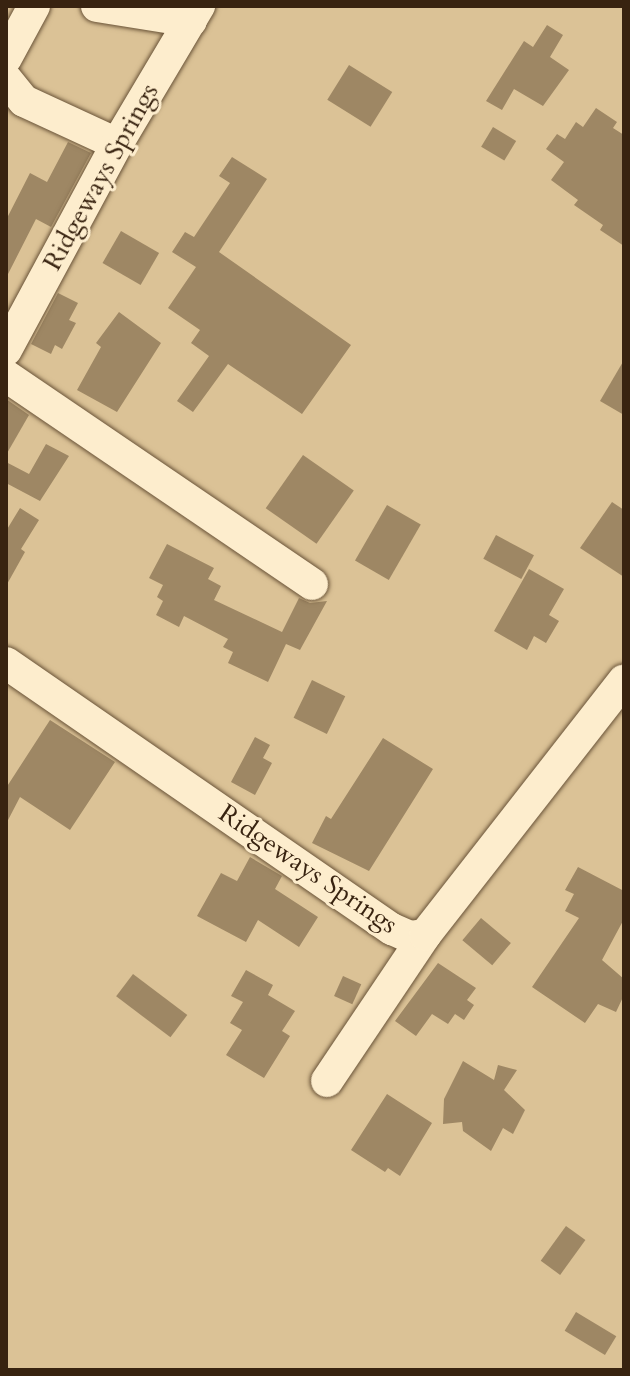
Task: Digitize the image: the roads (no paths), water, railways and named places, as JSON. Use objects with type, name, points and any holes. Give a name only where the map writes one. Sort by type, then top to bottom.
[{"type":"street","points":[[6,58],[34,6]]},
{"type":"street","points":[[97,6],[195,13]]},
{"type":"street","name":"Ridgeways Springs","points":[[6,350],[18,298],[117,144],[195,13]]},
{"type":"street","points":[[6,79],[24,101],[117,144]]},
{"type":"street","points":[[6,376],[312,584]]},
{"type":"street","name":"Ridgeways Springs","points":[[6,663],[392,929],[410,937],[425,935],[624,680]]},
{"type":"street","points":[[327,1081],[425,935]]}]
